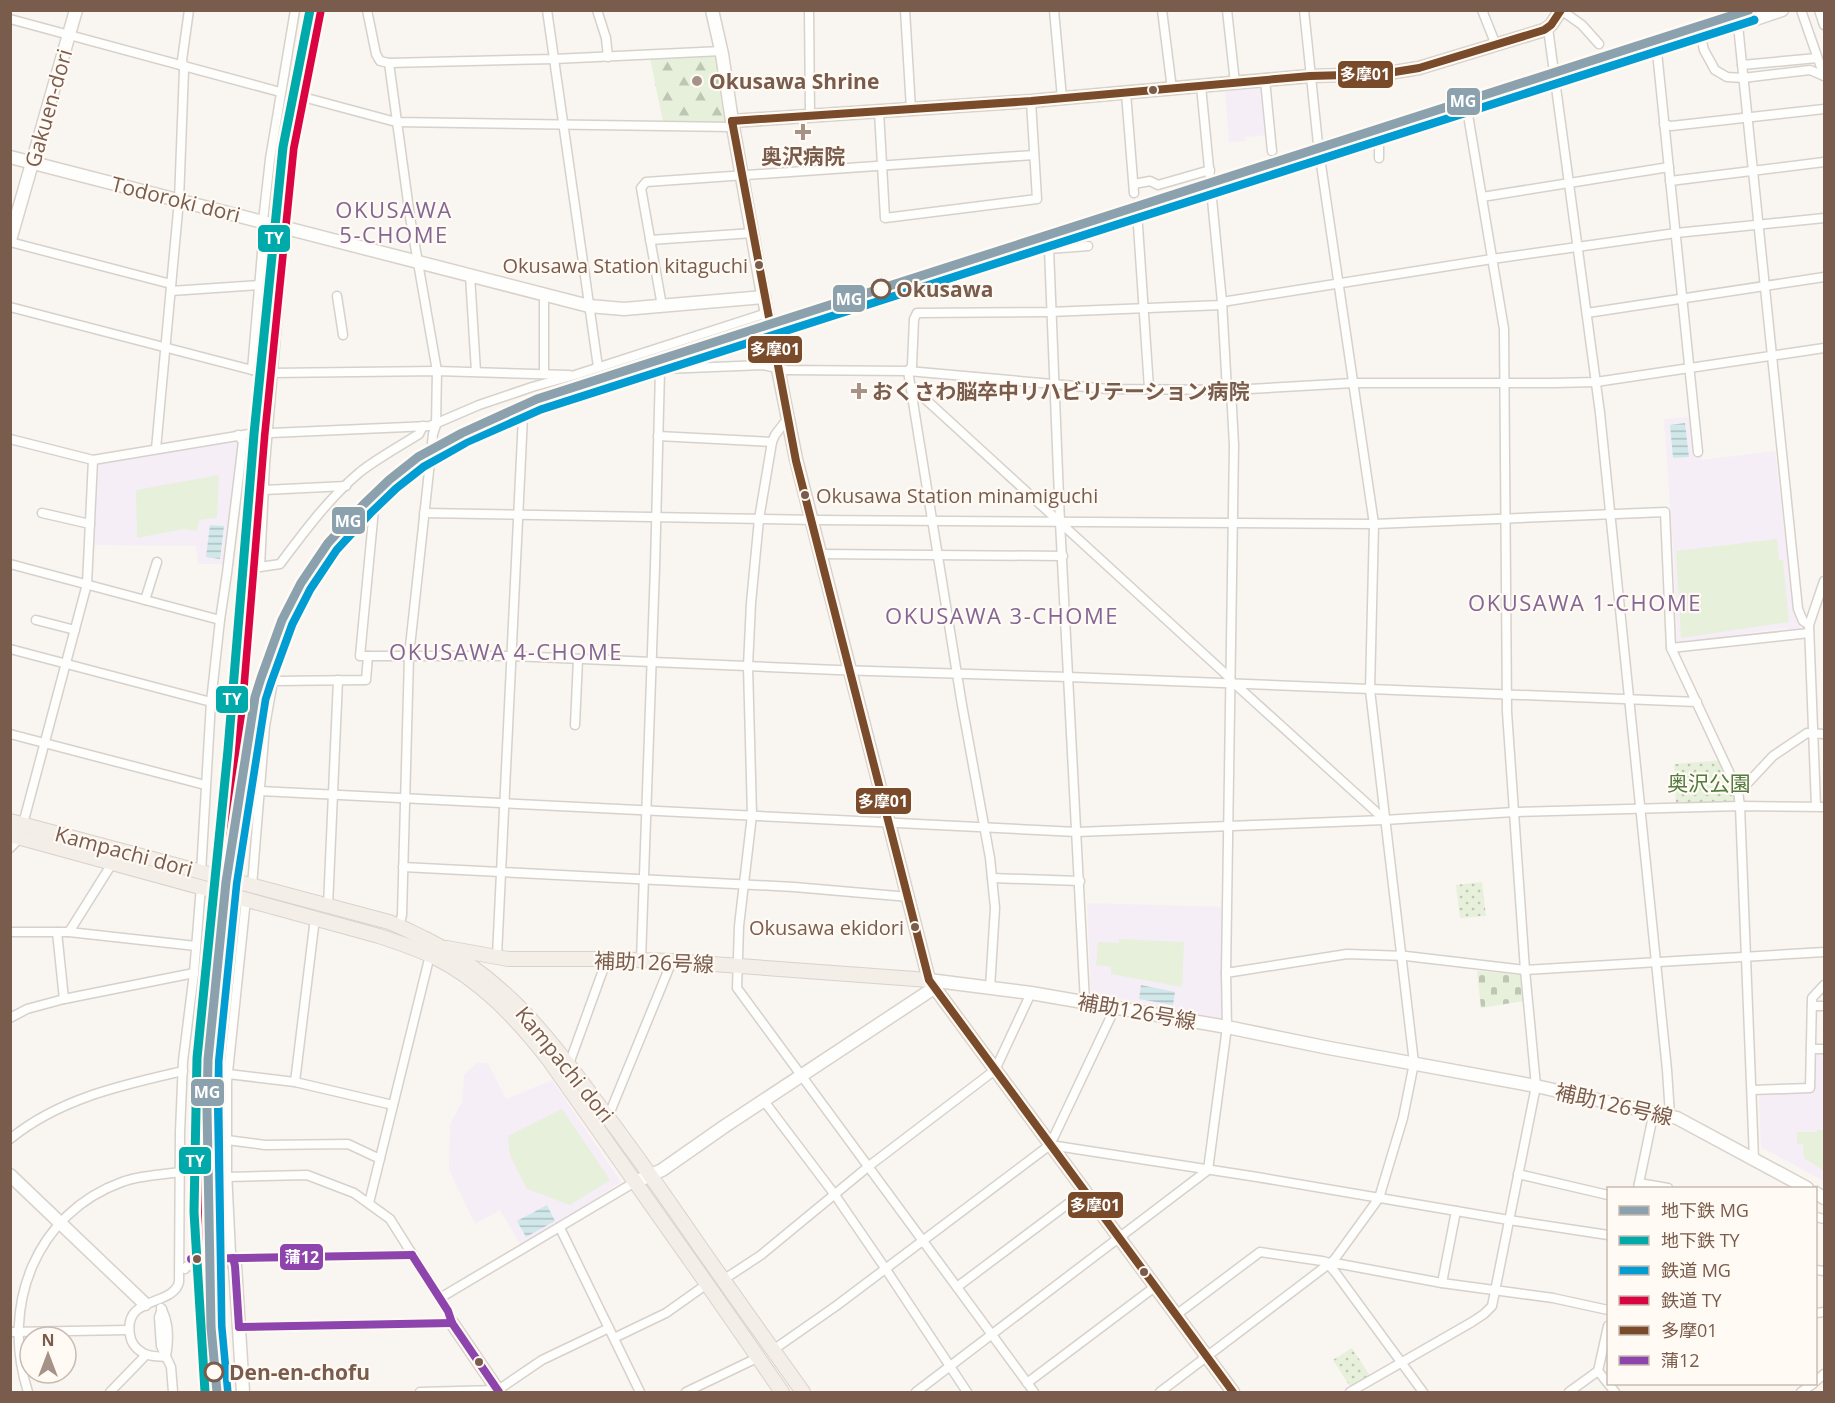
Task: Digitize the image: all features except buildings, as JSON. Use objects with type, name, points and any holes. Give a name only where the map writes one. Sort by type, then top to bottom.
[{"type":"main road","name":"Kampachi dori","points":[[15,833],[112,862],[206,880]]},
{"type":"main road","name":"Kampachi dori","points":[[15,833],[243,891],[315,918],[436,952],[482,974],[513,1000],[569,1064],[803,1392]]},
{"type":"main road","name":"Kampachi dori","points":[[243,891],[328,906],[399,926],[436,952],[509,1014],[530,1036],[708,1284],[782,1392]]},
{"type":"main road","name":"補助126号線","points":[[436,952],[497,956],[508,959],[607,959],[737,965],[932,984]]},
{"type":"street","name":"Gakuen-dori","points":[[10,241],[76,10]]},
{"type":"street","points":[[156,449],[179,200],[184,65],[182,60],[189,10]]},
{"type":"street","points":[[252,370],[270,159],[295,10]]},
{"type":"street","points":[[367,10],[376,54],[380,61],[389,63],[554,59],[722,51]]},
{"type":"street","points":[[547,10],[598,367]]},
{"type":"street","points":[[597,10],[606,38],[608,57]]},
{"type":"street","points":[[712,10],[722,51],[764,297],[796,461],[932,984],[1233,1392]]},
{"type":"street","points":[[809,10],[810,115]]},
{"type":"street","points":[[905,10],[911,109]]},
{"type":"street","points":[[1054,10],[1062,98]]},
{"type":"street","points":[[1162,10],[1172,88]]},
{"type":"street","points":[[1227,10],[1235,83]]},
{"type":"street","points":[[1160,1392],[1335,1260],[1379,1198],[1403,1118],[1414,1063],[1370,690],[1374,524],[1320,156],[1304,10]]},
{"type":"street","points":[[1482,10],[1496,45]]},
{"type":"street","points":[[1735,10],[1798,609],[1809,629]]},
{"type":"street","points":[[1320,156],[1556,81],[1657,52],[1782,10]]},
{"type":"street","points":[[1801,10],[1824,76]]},
{"type":"street","points":[[1819,10],[1824,25]]},
{"type":"street","points":[[303,97],[396,122],[563,125],[733,124],[810,115],[1031,101],[1310,76],[1382,74],[1419,68],[1548,28],[1561,11],[1582,25],[1599,44]]},
{"type":"street","points":[[10,19],[280,92]]},
{"type":"street","points":[[1548,28],[1596,382],[1670,1115]]},
{"type":"street","points":[[1701,37],[1704,50],[1714,70],[1727,77],[1743,78],[1810,70],[1824,76]]},
{"type":"street","points":[[1657,52],[1698,452]]},
{"type":"street","points":[[1742,65],[1817,58]]},
{"type":"street","points":[[389,63],[417,262],[437,371],[436,424],[433,434],[409,656],[402,915],[399,926]]},
{"type":"street","points":[[1265,80],[1272,151]]},
{"type":"street","points":[[916,1392],[1208,1170],[1227,1027],[1234,445],[1201,86]]},
{"type":"street","points":[[1126,93],[1134,194]]},
{"type":"street","points":[[879,111],[885,218],[1037,199],[1031,101]]},
{"type":"street","points":[[1350,1392],[1484,1314],[1492,1306],[1536,1086],[1525,970],[1507,695],[1504,329],[1467,109]]},
{"type":"street","points":[[1664,124],[1671,126],[1824,109]]},
{"type":"street","points":[[1379,137],[1379,158]]},
{"type":"street","points":[[662,306],[641,188],[646,182],[1034,154]]},
{"type":"street","name":"Todoroki dori","points":[[10,157],[589,306],[624,309],[764,297]]},
{"type":"street","points":[[1670,181],[1824,162]]},
{"type":"street","points":[[1482,196],[1669,167]]},
{"type":"street","points":[[1134,184],[1150,181],[1158,185],[1210,170]]},
{"type":"street","points":[[1149,388],[1137,211],[1212,187]]},
{"type":"street","points":[[990,988],[995,908],[986,828],[962,705],[908,371],[912,366],[914,319],[917,313],[1050,312],[1222,304],[1492,259],[1676,233],[1824,218]]},
{"type":"street","points":[[285,227],[267,433],[260,567],[280,564],[326,505],[361,471],[419,434],[423,426]]},
{"type":"street","points":[[650,240],[753,233]]},
{"type":"street","points":[[10,241],[171,288],[259,285]]},
{"type":"street","points":[[1085,1002],[1060,522],[1049,249],[1088,246]]},
{"type":"street","points":[[470,275],[476,372]]},
{"type":"street","points":[[1587,313],[1824,277]]},
{"type":"street","points":[[544,294],[544,373]]},
{"type":"street","points":[[336,296],[343,335]]},
{"type":"street","points":[[10,307],[252,370],[272,373],[437,371],[575,375]]},
{"type":"street","points":[[10,439],[93,460],[238,435],[436,424],[479,405],[767,313]]},
{"type":"street","points":[[1697,702],[1370,690],[1232,682],[512,656],[360,656],[374,509],[402,480],[431,458],[474,433],[660,370],[763,365],[786,369],[908,371],[1109,389],[1229,390],[1353,384],[1596,382],[1824,348]]},
{"type":"street","points":[[641,960],[660,370]]},
{"type":"street","points":[[911,386],[1384,820]]},
{"type":"street","points":[[497,956],[523,416]]},
{"type":"street","points":[[788,418],[772,442],[759,519],[748,666],[752,815],[737,965],[737,988],[1034,1392]]},
{"type":"street","points":[[166,1357],[146,1355],[140,1351],[132,1343],[129,1330],[134,1314],[150,1302],[176,1290],[179,1282],[183,1071],[196,946],[206,880],[205,785],[220,620],[243,442],[238,435]]},
{"type":"street","points":[[658,436],[772,442]]},
{"type":"street","points":[[15,833],[45,743],[87,584],[93,460]]},
{"type":"street","points":[[264,490],[346,486]]},
{"type":"street","points":[[424,513],[811,520],[1374,524],[1665,512],[1671,648],[1738,791],[1753,1090],[1754,1158]]},
{"type":"street","points":[[42,513],[90,524]]},
{"type":"street","points":[[820,554],[1063,556]]},
{"type":"street","points":[[145,600],[157,562]]},
{"type":"street","points":[[10,564],[220,620]]},
{"type":"street","points":[[260,791],[1077,832],[1384,820],[1514,812],[1740,806],[1820,807],[1813,733],[1809,629],[1824,581]]},
{"type":"street","points":[[36,620],[75,630]]},
{"type":"street","points":[[1671,648],[1809,629]]},
{"type":"street","points":[[10,649],[211,702]]},
{"type":"street","points":[[228,1262],[231,1253],[227,1140],[228,1074],[243,891],[260,791],[265,726],[273,681],[366,680],[368,656]]},
{"type":"street","points":[[575,725],[578,659]]},
{"type":"street","points":[[328,906],[338,680]]},
{"type":"street","points":[[1738,791],[1773,756],[1807,733],[1824,734]]},
{"type":"street","points":[[10,734],[205,785]]},
{"type":"street","points":[[69,932],[112,862]]},
{"type":"street","points":[[403,867],[794,887],[909,897]]},
{"type":"street","points":[[992,878],[1080,881]]},
{"type":"street","points":[[295,1082],[315,918]]},
{"type":"street","points":[[10,932],[69,932],[196,946]]},
{"type":"street","points":[[57,932],[64,999]]},
{"type":"street","points":[[369,1203],[393,1105],[436,952]]},
{"type":"street","points":[[1226,973],[1347,954],[1401,957],[1525,970],[1824,952]]},
{"type":"street","points":[[569,1064],[607,959]]},
{"type":"street","points":[[608,1117],[672,961]]},
{"type":"street","points":[[10,1018],[27,1009],[64,999],[194,973]]},
{"type":"street","points":[[440,1298],[635,1182],[651,1176],[801,1076],[932,984]]},
{"type":"street","name":"補助126号線","points":[[932,984],[990,988],[1085,1002],[1536,1086],[1654,1111],[1670,1115],[1754,1158],[1804,1187]]},
{"type":"street","points":[[1753,1090],[1810,1088],[1812,998],[1824,985]]},
{"type":"street","points":[[723,1280],[761,1255],[869,1166],[994,1070],[1031,993]]},
{"type":"street","points":[[1812,1006],[1824,1006]]},
{"type":"street","points":[[773,1350],[1050,1145],[1115,1008]]},
{"type":"street","points":[[1811,1049],[1824,1049]]},
{"type":"street","points":[[10,1138],[72,1102],[110,1089],[183,1071]]},
{"type":"street","points":[[228,1074],[295,1082],[393,1105]]},
{"type":"street","points":[[764,1101],[885,1268],[967,1392]]},
{"type":"street","points":[[1653,1187],[1638,1186],[1654,1111]]},
{"type":"street","points":[[227,1140],[264,1145],[348,1144],[380,1159]]},
{"type":"street","points":[[1050,1145],[1607,1235]]},
{"type":"street","points":[[28,1392],[17,1359],[12,1332],[24,1274],[42,1239],[58,1221],[80,1203],[124,1181],[180,1172]]},
{"type":"street","points":[[10,1174],[58,1221],[150,1302],[162,1309],[159,1317],[161,1346],[171,1367],[173,1392]]},
{"type":"street","points":[[1518,1174],[1607,1195]]},
{"type":"street","points":[[228,1177],[308,1175],[354,1193],[390,1219],[448,1311],[452,1323],[499,1391]]},
{"type":"street","points":[[957,1287],[1085,1191]]},
{"type":"street","points":[[1442,1283],[1456,1211]]},
{"type":"street","points":[[561,1227],[640,1392]]},
{"type":"street","points":[[1176,1315],[1260,1252],[1442,1283],[1553,1298],[1607,1310]]},
{"type":"street","points":[[185,1269],[187,1266],[228,1262],[412,1255]]},
{"type":"street","points":[[228,1262],[235,1266],[243,1392]]},
{"type":"street","points":[[1328,1264],[1423,1392]]},
{"type":"street","points":[[614,1338],[666,1313],[708,1284]]},
{"type":"street","points":[[1027,1383],[1156,1286]]},
{"type":"street","points":[[238,1327],[452,1323]]},
{"type":"street","points":[[420,1392],[499,1391],[542,1360],[609,1328]]},
{"type":"street","points":[[12,1332],[129,1330]]},
{"type":"street","points":[[1569,1392],[1598,1371],[1607,1330]]},
{"type":"street","points":[[110,1392],[146,1355]]},
{"type":"street","points":[[686,1392],[757,1358]]},
{"type":"street","points":[[1598,1371],[1607,1382]]},
{"type":"shaded area","points":[[1263,87],[1267,135],[1245,137],[1245,141],[1229,142],[1225,90]]},
{"type":"shaded area","points":[[1691,417],[1693,455],[1701,454],[1702,460],[1775,451],[1793,607],[1801,625],[1797,631],[1785,628],[1677,643],[1664,419]]},
{"type":"shaded area","points":[[235,441],[238,444],[225,564],[198,564],[196,546],[94,545],[97,465]]},
{"type":"shaded area","points":[[1087,903],[1223,907],[1221,1020],[1091,993]]},
{"type":"shaded area","points":[[1814,1052],[1824,1052],[1824,1181],[1761,1147],[1760,1093],[1806,1092]]},
{"type":"shaded area","points":[[477,1063],[488,1063],[506,1099],[552,1080],[621,1182],[561,1221],[520,1244],[500,1210],[475,1224],[449,1170],[450,1124],[462,1102],[464,1075]]},
{"type":"green space","points":[[719,55],[730,123],[663,122],[650,58]]},
{"type":"green space","points":[[219,475],[217,518],[199,520],[197,531],[184,529],[137,538],[136,490]]},
{"type":"green space","points":[[1777,539],[1779,560],[1783,560],[1789,622],[1681,638],[1676,551]]},
{"type":"green space","name":"奥沢公園","points":[[1724,760],[1738,799],[1736,802],[1676,807],[1674,764]]},
{"type":"green space","points":[[1482,882],[1486,916],[1460,918],[1456,885]]},
{"type":"green space","points":[[1119,939],[1184,942],[1182,987],[1111,974],[1111,967],[1096,965],[1098,942],[1119,943]]},
{"type":"green space","points":[[1477,971],[1521,975],[1524,1001],[1481,1008]]},
{"type":"green space","points":[[562,1109],[610,1180],[570,1205],[527,1189],[510,1155],[508,1136]]},
{"type":"green space","points":[[1824,1130],[1824,1171],[1804,1158],[1803,1144],[1797,1144],[1797,1132],[1816,1132]]},
{"type":"green space","points":[[1352,1348],[1372,1379],[1353,1391],[1333,1360]]},
{"type":"water","points":[[1685,423],[1689,457],[1673,458],[1670,425]]},
{"type":"water","points":[[210,525],[224,526],[220,559],[206,557]]},
{"type":"water","points":[[1141,985],[1175,992],[1173,1005],[1139,999]]},
{"type":"water","points":[[547,1205],[555,1221],[526,1237],[517,1221]]},
{"type":"metro line","name":"TY","points":[[205,1392],[194,1212],[197,1058],[228,750],[254,434],[283,147],[310,10]]},
{"type":"metro line","name":"MG","points":[[217,1392],[211,1327],[208,1060],[226,882],[255,697],[282,620],[301,583],[328,543],[389,480],[418,457],[462,433],[537,399],[1749,10]]},
{"type":"rail line","name":"TY","points":[[215,1391],[205,1212],[207,1059],[238,751],[264,435],[293,149],[320,12]]},
{"type":"rail line","name":"MG","points":[[227,1391],[221,1326],[218,1061],[236,883],[265,699],[292,624],[310,589],[336,550],[396,488],[424,466],[466,442],[541,409],[1754,20]]},
{"type":"transit line","name":"多摩01","points":[[732,121],[1031,101],[1310,76],[1382,74],[1419,68],[1544,30],[1551,25],[1561,10]]},
{"type":"transit line","name":"多摩01","points":[[732,121],[796,461],[929,980],[1233,1392]]},
{"type":"transit line","name":"蒲12","points":[[192,1171],[205,1171],[213,1176],[215,1259]]},
{"type":"transit line","name":"蒲12","points":[[412,1255],[448,1311],[452,1323],[499,1392]]},
{"type":"transit line","name":"蒲12","points":[[191,1259],[412,1255]]},
{"type":"transit line","name":"蒲12","points":[[233,1258],[239,1327]]},
{"type":"transit line","name":"蒲12","points":[[239,1327],[452,1323]]},
{"type":"place","name":"Okusawa Shrine","points":[[697,81]]},
{"type":"place","name":"奥沢病院","points":[[803,132]]},
{"type":"place","name":"Okusawa Station kitaguchi","points":[[759,265]]},
{"type":"place","name":"Okusawa","points":[[881,289]]},
{"type":"place","name":"おくさわ脳卒中リハビリテーション病院","points":[[859,391]]},
{"type":"place","name":"Okusawa Station minamiguchi","points":[[805,495]]},
{"type":"place","name":"Okusawa ekidori","points":[[915,927]]},
{"type":"place","name":"Den-en-chofu","points":[[214,1372]]},
{"type":"district","name":"OKUSAWA 5-CHOME","points":[[394,222]]},
{"type":"district","name":"OKUSAWA 1-CHOME","points":[[1585,602]]},
{"type":"district","name":"OKUSAWA 3-CHOME","points":[[1002,615]]},
{"type":"district","name":"OKUSAWA 4-CHOME","points":[[506,651]]}]
